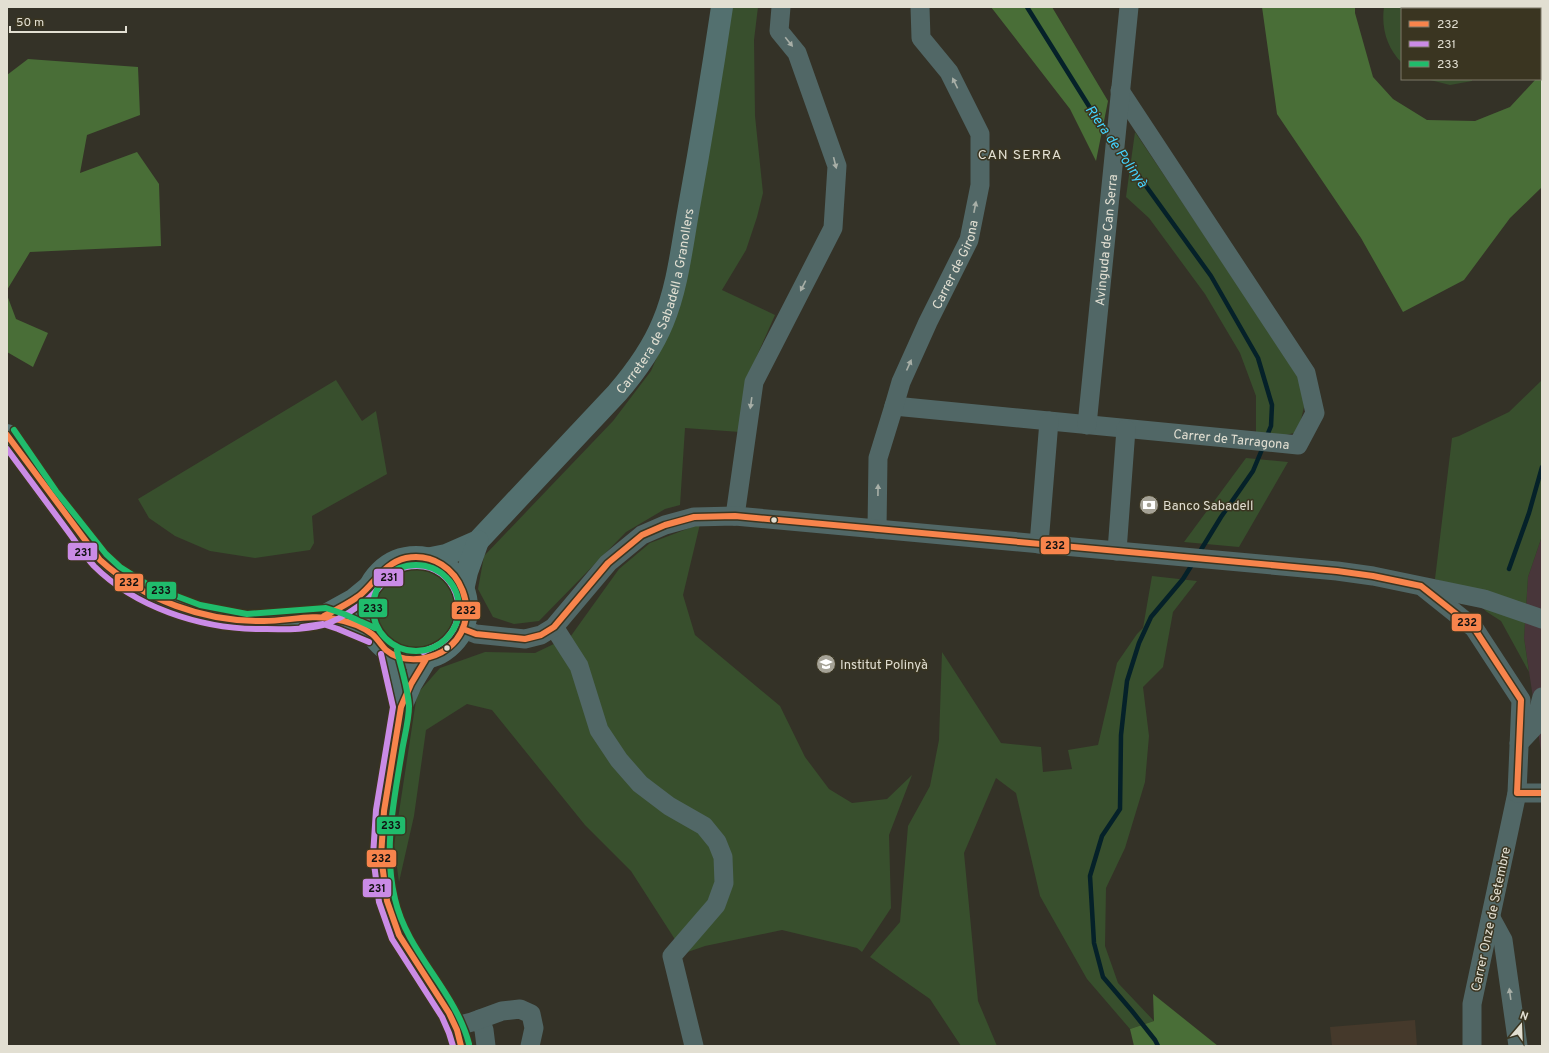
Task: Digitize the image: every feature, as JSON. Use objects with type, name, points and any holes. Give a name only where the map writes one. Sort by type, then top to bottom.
[{"type":"main road","name":"Carretera de Sabadell a Granollers","points":[[426,559],[446,555],[478,541],[622,388],[643,361],[657,337],[669,307],[678,273],[722,7]]},
{"type":"main road","points":[[7,435],[50,496],[100,560],[115,573],[146,593],[198,613],[235,620],[268,622],[324,616],[341,621],[372,635],[389,652],[400,657],[426,659],[442,653],[454,643],[463,629],[467,608],[464,590],[450,570],[440,564],[426,559],[408,558],[395,562],[385,568],[370,586],[353,600],[324,616]]},
{"type":"main road","name":"Carretera de Sabadell a Granollers","points":[[464,590],[467,572],[478,541]]},
{"type":"main road","points":[[370,586],[364,610],[372,635]]},
{"type":"main road","points":[[389,652],[401,707]]},
{"type":"main road","points":[[426,659],[411,684],[401,707],[384,812],[381,856],[387,901],[399,934],[449,1013],[458,1036]]},
{"type":"street","points":[[735,516],[754,382],[833,228],[837,166],[797,52],[779,31],[781,7]]},
{"type":"street","name":"Carrer de Girona","points":[[877,529],[878,458],[901,382],[969,240],[980,185],[980,134],[949,72],[921,38],[920,7]]},
{"type":"street","name":"Avinguda de Can Serra","points":[[1087,425],[1128,7]]},
{"type":"street","name":"Carrer de Tarragona","points":[[894,406],[1298,445],[1315,413],[1306,373],[1120,91]]},
{"type":"street","points":[[1039,544],[1049,421]]},
{"type":"street","points":[[1117,551],[1126,428]]},
{"type":"street","points":[[463,629],[476,634],[525,639],[541,635],[554,627],[608,563],[642,535],[665,525],[694,517],[735,516],[1337,571],[1373,576],[1484,599],[1542,619]]},
{"type":"street","name":"Carrer Onze de Setembre","points":[[1421,586],[1474,628],[1522,700],[1517,793],[1472,1004],[1472,1046]]},
{"type":"street","points":[[554,627],[579,666],[599,730],[619,760],[640,784],[669,806],[704,826],[717,842],[723,857],[724,883],[716,905],[672,956],[694,1046]]},
{"type":"street","points":[[1519,743],[1534,727],[1542,697]]},
{"type":"street","points":[[1517,793],[1542,793]]},
{"type":"street","points":[[1491,918],[1503,940],[1518,1046]]},
{"type":"street","points":[[458,1036],[480,1019],[502,1011],[520,1009],[531,1014],[534,1028],[530,1046]]},
{"type":"street","points":[[480,1019],[484,1030],[486,1046]]},
{"type":"shaded area","points":[[1542,536],[1542,758],[1524,638],[1528,577]]},
{"type":"shaded area","points":[[1415,1020],[1417,1046],[1332,1046],[1330,1027]]},
{"type":"green space","points":[[731,7],[758,7],[754,40],[755,116],[763,193],[746,250],[722,290],[775,315],[748,376],[740,432],[685,428],[680,505],[665,509],[626,532],[539,621],[514,624],[493,617],[478,589],[484,556],[613,421],[651,371],[672,322]]},
{"type":"green space","points":[[991,7],[1052,7],[1108,101],[1096,161],[1070,109]]},
{"type":"green space","points":[[1262,7],[1355,7],[1355,13],[1373,77],[1393,99],[1427,120],[1475,121],[1510,107],[1535,80],[1541,80],[1542,65],[1542,187],[1510,218],[1464,280],[1403,312],[1361,238],[1277,114]]},
{"type":"green space","points":[[1384,7],[1410,7],[1401,8],[1401,62],[1392,51],[1386,37],[1383,15]]},
{"type":"green space","points":[[28,59],[138,67],[140,115],[87,135],[80,173],[137,152],[159,184],[161,246],[30,252],[7,290],[7,75]]},
{"type":"green space","points":[[1430,80],[1472,80],[1472,81],[1450,85]]},
{"type":"green space","points":[[1135,132],[1301,379],[1304,407],[1298,432],[1282,436],[1256,434],[1256,396],[1240,353],[1205,294],[1149,218],[1126,197]]},
{"type":"green space","points":[[7,295],[16,319],[48,333],[33,367],[7,352]]},
{"type":"green space","points":[[336,380],[362,421],[376,411],[387,474],[312,516],[314,543],[310,550],[255,558],[210,551],[175,536],[149,518],[138,499]]},
{"type":"green space","points":[[1542,380],[1542,536],[1528,577],[1524,638],[1529,672],[1501,621],[1487,612],[1460,587],[1435,579],[1452,438],[1509,412]]},
{"type":"green space","points":[[1246,458],[1288,462],[1239,547],[1184,542]]},
{"type":"green space","points":[[700,524],[683,595],[695,635],[780,706],[805,757],[829,789],[852,803],[887,799],[912,775],[889,835],[891,908],[862,952],[857,948],[782,930],[705,946],[679,955],[722,906],[729,854],[643,780],[604,728],[568,640],[619,569],[650,543]]},
{"type":"green space","points":[[415,567],[431,570],[445,579],[454,593],[457,609],[454,625],[445,639],[431,648],[415,651],[399,648],[385,639],[376,625],[373,609],[376,593],[385,579],[399,570]]},
{"type":"green space","points":[[1152,576],[1197,581],[1173,612],[1163,667],[1143,687],[1149,736],[1145,782],[1125,848],[1106,888],[1105,946],[1118,983],[1154,1021],[1130,1029],[1087,979],[1040,896],[1016,793],[996,778],[964,853],[978,1001],[997,1046],[961,1046],[930,999],[870,957],[900,922],[908,826],[930,786],[939,740],[942,652],[1001,743],[1041,747],[1043,772],[1072,769],[1068,750],[1098,745],[1117,663],[1137,634],[1143,628]]},
{"type":"green space","points":[[558,642],[574,669],[594,731],[697,830],[712,847],[717,863],[716,884],[709,904],[676,941],[631,871],[585,825],[492,710],[467,704],[426,730],[414,816],[399,882],[394,845],[417,694],[440,668],[485,652],[535,653]]},
{"type":"green space","points":[[1153,994],[1218,1046],[1134,1046],[1130,1029],[1154,1021]]},
{"type":"waterway","name":"Riera de Polinyà","points":[[1027,7],[1092,111],[1110,136]]},
{"type":"waterway","points":[[1120,150],[1211,276],[1258,358],[1272,405],[1271,426],[1266,438]]},
{"type":"waterway","points":[[1199,553],[1221,517],[1253,471],[1263,447]]},
{"type":"waterway","points":[[1509,569],[1529,513],[1542,467]]},
{"type":"waterway","points":[[1158,1046],[1132,1011],[1103,977],[1094,943],[1090,876],[1102,836],[1120,809],[1121,735],[1127,681],[1139,643],[1151,617],[1183,579],[1193,563]]},
{"type":"transit line","name":"233","points":[[14,430],[56,491],[106,554],[120,567],[150,586],[200,605],[247,614],[326,608],[344,614],[375,628]]},
{"type":"transit line","name":"232","points":[[7,435],[100,560],[136,587],[176,606],[219,618],[242,620],[273,621],[317,617],[339,620],[354,624],[368,631],[386,650],[406,659],[421,659],[435,655],[442,652],[456,640],[464,624],[466,607],[463,591],[454,576],[442,565],[425,558],[406,558],[392,564],[359,596],[324,616]]},
{"type":"transit line","name":"231","points":[[7,449],[94,566],[110,580],[148,604],[191,619],[234,628],[293,629],[321,626],[339,618],[360,605],[369,598],[394,572],[408,567],[417,566],[430,568],[441,574],[450,583],[456,593],[458,617],[453,629],[445,640],[423,652]]},
{"type":"transit line","name":"232","points":[[463,629],[476,634],[525,639],[541,635],[554,627],[608,563],[642,535],[665,525],[694,517],[735,516],[1337,571],[1373,576],[1421,586],[1474,628],[1521,700],[1517,793],[1542,793]]},
{"type":"transit line","name":"233","points":[[416,565],[432,568],[440,572],[452,584],[456,592],[459,608],[456,624],[452,632],[440,644],[432,648],[416,651],[400,648],[392,644],[380,632],[376,624],[373,608],[376,592],[380,584],[392,572],[400,568],[416,565]]},
{"type":"transit line","name":"231","points":[[302,627],[323,624],[369,642]]},
{"type":"transit line","name":"233","points":[[397,650],[406,685],[409,711],[391,825],[390,862],[395,899],[401,919],[410,937],[453,1006],[462,1024],[469,1044]]},
{"type":"transit line","name":"231","points":[[381,654],[393,707],[376,810],[373,856],[379,902],[392,939],[442,1017],[453,1046]]},
{"type":"transit line","name":"232","points":[[426,659],[411,684],[401,707],[384,811],[381,856],[387,901],[399,935],[449,1013],[457,1030],[461,1046]]},
{"type":"place","name":"Banco Sabadell","points":[[1149,505]]},
{"type":"place","name":"Institut Polinyà","points":[[826,664]]},
{"type":"district","name":"CAN SERRA","points":[[1020,154]]}]
